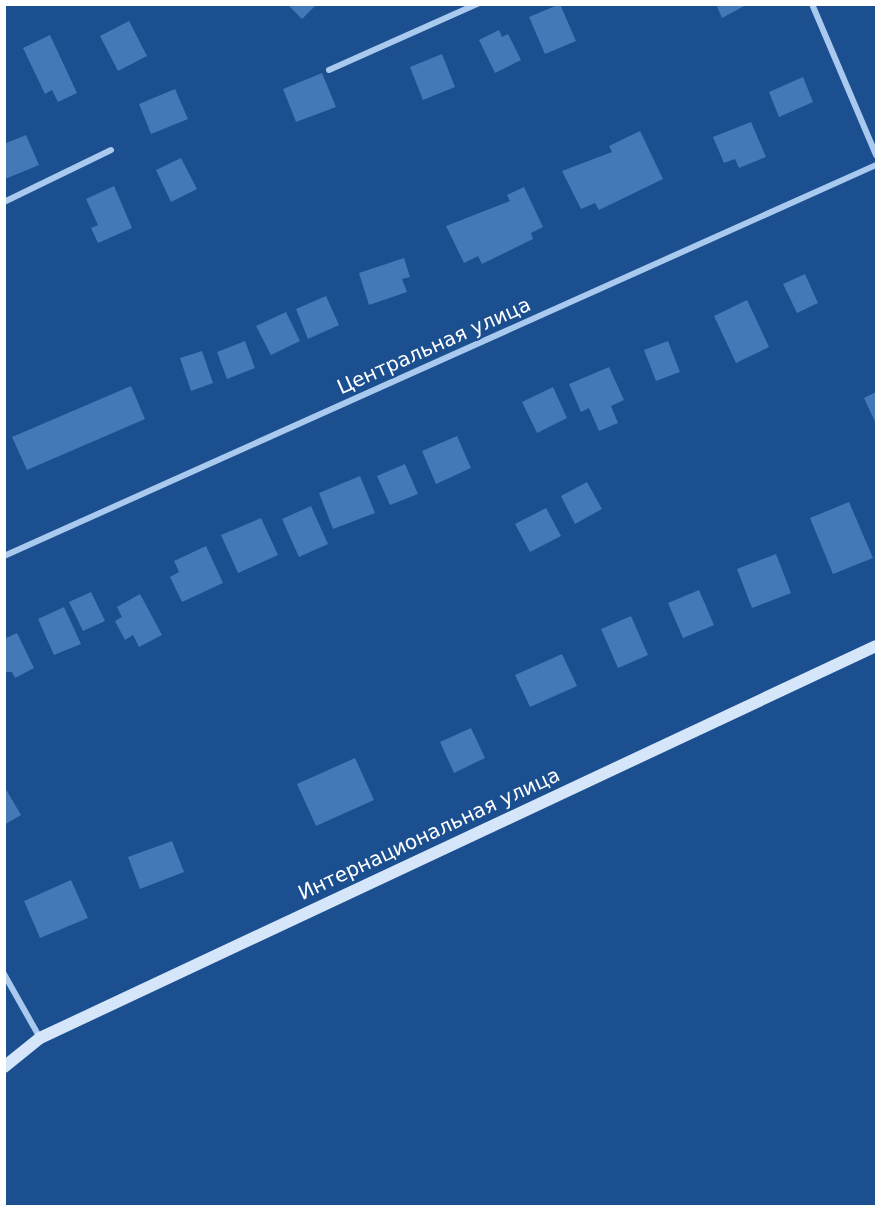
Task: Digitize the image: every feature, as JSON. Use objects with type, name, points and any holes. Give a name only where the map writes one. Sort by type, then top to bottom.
[{"type":"street","points":[[329,70],[477,4]]},
{"type":"street","points":[[812,4],[876,155]]},
{"type":"street","points":[[4,202],[111,150]]},
{"type":"street","name":"Центральная улица","points":[[4,556],[876,165]]},
{"type":"street","name":"Интернациональная улица","points":[[4,1067],[40,1038],[876,646]]},
{"type":"street","points":[[4,974],[40,1038]]},
{"type":"building","points":[[287,4],[317,4],[302,19]]},
{"type":"building","points":[[560,4],[576,41],[545,54],[529,17]]},
{"type":"building","points":[[716,4],[748,4],[722,18]]},
{"type":"building","points":[[129,21],[147,56],[118,71],[100,36]]},
{"type":"building","points":[[499,30],[502,37],[508,34],[521,60],[495,73],[479,40]]},
{"type":"building","points":[[50,35],[77,93],[58,102],[52,90],[45,94],[23,48]]},
{"type":"building","points":[[442,54],[455,87],[423,100],[410,67]]},
{"type":"building","points":[[322,73],[336,107],[296,122],[283,89]]},
{"type":"building","points":[[803,77],[813,102],[779,117],[769,92]]},
{"type":"building","points":[[175,89],[188,119],[151,134],[139,104]]},
{"type":"building","points":[[751,122],[766,157],[739,168],[735,159],[724,163],[713,137]]},
{"type":"building","points":[[640,131],[663,179],[599,210],[595,203],[581,209],[562,171],[612,152],[609,146]]},
{"type":"building","points":[[26,135],[39,165],[5,179],[4,144]]},
{"type":"building","points":[[181,158],[197,189],[171,202],[156,170]]},
{"type":"building","points":[[114,186],[132,228],[98,243],[91,228],[98,225],[86,199]]},
{"type":"building","points":[[524,187],[543,227],[531,233],[533,239],[482,264],[478,256],[464,263],[446,226],[510,201],[507,195]]},
{"type":"building","points":[[404,258],[410,277],[402,279],[407,292],[369,305],[359,273]]},
{"type":"building","points":[[805,274],[818,303],[797,313],[783,284]]},
{"type":"building","points":[[326,296],[339,325],[308,339],[296,309]]},
{"type":"building","points":[[747,300],[769,347],[736,363],[714,316]]},
{"type":"building","points":[[286,312],[300,341],[271,355],[256,326]]},
{"type":"building","points":[[245,341],[255,368],[227,379],[217,352]]},
{"type":"building","points":[[668,341],[680,372],[656,381],[644,350]]},
{"type":"building","points":[[202,351],[213,383],[191,391],[180,358]]},
{"type":"building","points":[[609,367],[624,400],[611,406],[618,423],[599,431],[589,408],[581,412],[569,384]]},
{"type":"building","points":[[131,386],[145,419],[27,470],[12,437]]},
{"type":"building","points":[[553,387],[567,418],[537,433],[522,402]]},
{"type":"building","points":[[876,392],[876,424],[864,398]]},
{"type":"building","points":[[457,436],[471,468],[436,484],[422,451]]},
{"type":"building","points":[[405,464],[418,494],[390,505],[377,476]]},
{"type":"building","points":[[360,476],[375,513],[333,529],[319,493]]},
{"type":"building","points":[[587,482],[602,509],[575,524],[561,496]]},
{"type":"building","points":[[849,502],[873,558],[833,574],[810,518]]},
{"type":"building","points":[[311,506],[328,544],[299,557],[282,519]]},
{"type":"building","points":[[546,508],[561,536],[530,552],[515,524]]},
{"type":"building","points":[[261,518],[278,555],[238,573],[221,535]]},
{"type":"building","points":[[206,546],[223,583],[182,602],[170,577],[179,572],[174,561]]},
{"type":"building","points":[[776,554],[791,593],[752,608],[737,569]]},
{"type":"building","points":[[699,590],[714,625],[683,638],[668,603]]},
{"type":"building","points":[[91,592],[105,621],[83,631],[69,602]]},
{"type":"building","points":[[140,594],[162,635],[139,647],[133,635],[125,640],[115,621],[122,617],[117,607]]},
{"type":"building","points":[[64,607],[81,644],[54,655],[38,619]]},
{"type":"building","points":[[631,616],[648,655],[618,668],[601,629]]},
{"type":"building","points":[[17,633],[34,668],[15,678],[12,672],[4,672],[4,639]]},
{"type":"building","points":[[562,654],[577,686],[530,707],[515,675]]},
{"type":"building","points":[[471,728],[485,758],[454,773],[440,742]]},
{"type":"building","points":[[355,758],[374,800],[316,826],[297,784]]},
{"type":"building","points":[[4,786],[21,815],[4,825]]},
{"type":"building","points":[[172,841],[184,872],[140,889],[128,857]]},
{"type":"building","points":[[71,880],[88,918],[40,938],[24,901]]}]
